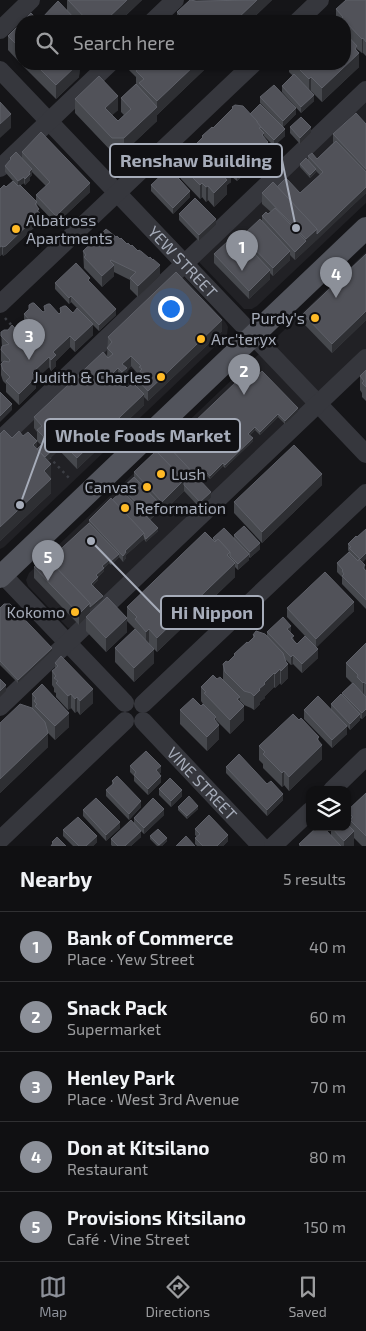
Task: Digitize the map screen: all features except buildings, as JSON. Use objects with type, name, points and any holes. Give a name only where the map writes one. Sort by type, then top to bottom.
[{"type":"main road","points":[[1,574],[366,228]]},
{"type":"street","points":[[16,15],[32,0]]},
{"type":"street","points":[[160,15],[176,0]]},
{"type":"street","points":[[304,15],[320,0]]},
{"type":"street","points":[[0,30],[15,16]]},
{"type":"street","name":"YEW STREET","points":[[0,70],[366,454]]},
{"type":"street","points":[[0,168],[103,70]]},
{"type":"street","points":[[2,311],[117,192],[247,70]]},
{"type":"street","points":[[0,440],[366,90]]},
{"type":"street","points":[[0,707],[366,358]]},
{"type":"street","points":[[143,704],[366,493]]},
{"type":"street","points":[[1,574],[125,703]]},
{"type":"street","points":[[133,700],[140,701],[143,704],[147,715],[143,721],[136,725],[125,721],[122,710],[125,703],[133,700]]},
{"type":"street","points":[[0,840],[125,721]]},
{"type":"street","name":"VINE STREET","points":[[143,721],[261,846]]},
{"type":"street","points":[[336,786],[366,757]]},
{"type":"street","points":[[273,846],[306,815]]},
{"type":"path","points":[[2,311],[16,330]]},
{"type":"path","points":[[46,454],[71,480]]},
{"type":"shaded area","points":[[366,96],[366,203],[257,306],[252,309],[244,309],[197,260]]},
{"type":"shaded area","points":[[366,252],[366,349],[76,627],[68,628],[28,586],[26,580],[29,573]]},
{"type":"shaded area","points":[[183,276],[226,323],[228,327],[227,335],[0,549],[0,447]]},
{"type":"place","name":"Renshaw Building","points":[[296,228]]},
{"type":"place","name":"Albatross Apartments","points":[[16,229]]},
{"type":"place","name":"Bank of Commerce","points":[[242,271]]},
{"type":"place","name":"Don at Kitsilano","points":[[336,298]]},
{"type":"place","name":"Purdy's","points":[[315,318]]},
{"type":"place","name":"Arc'teryx","points":[[201,339]]},
{"type":"place","name":"Henley Park","points":[[29,360]]},
{"type":"place","name":"Judith & Charles","points":[[161,377]]},
{"type":"place","name":"Snack Pack","points":[[244,395]]},
{"type":"place","name":"Lush","points":[[161,474]]},
{"type":"place","name":"Canvas","points":[[147,487]]},
{"type":"place","name":"Whole Foods Market","points":[[20,505]]},
{"type":"place","name":"Reformation","points":[[125,508]]},
{"type":"place","name":"Hi Nippon","points":[[91,541]]},
{"type":"place","name":"Provisions Kitsilano","points":[[48,581]]},
{"type":"place","name":"Kokomo","points":[[75,612]]}]
